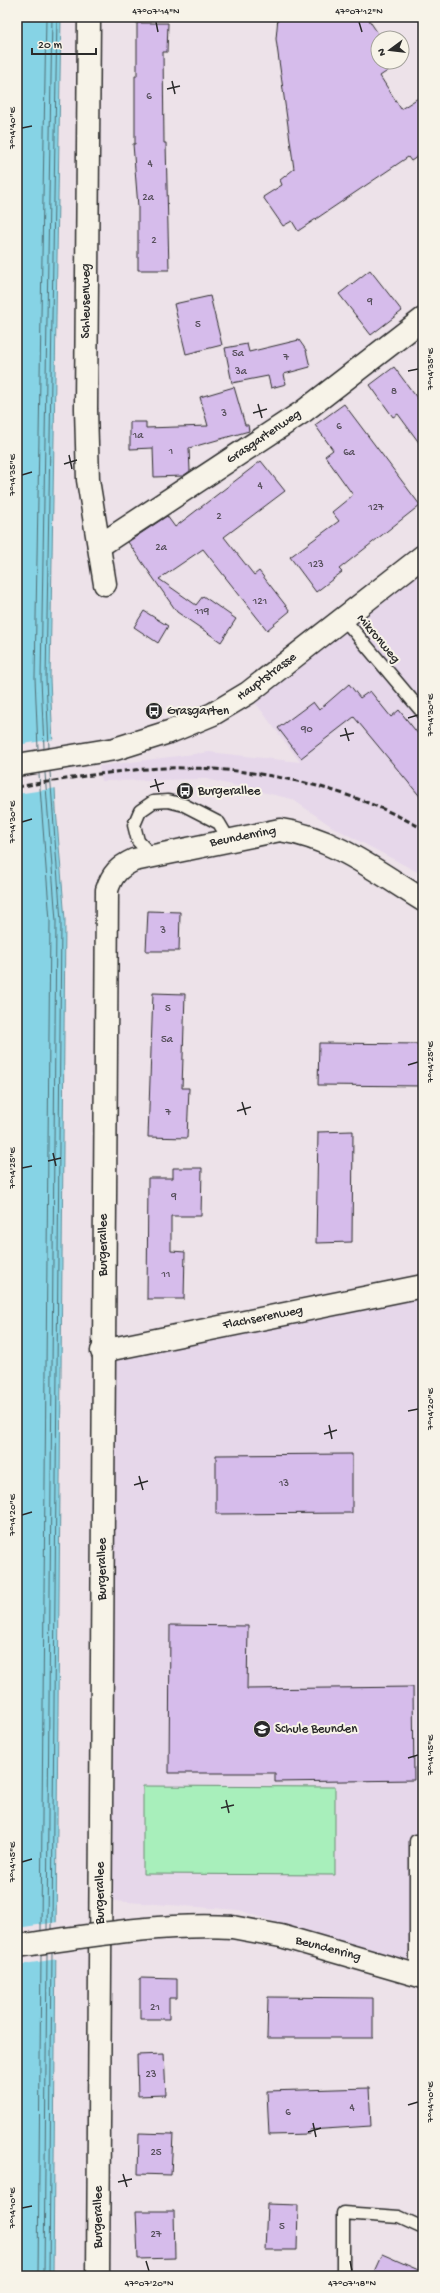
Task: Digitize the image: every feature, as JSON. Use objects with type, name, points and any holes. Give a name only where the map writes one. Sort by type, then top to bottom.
[{"type":"street","name":"Schleusenweg","points":[[89,17],[86,409],[88,480],[105,584]]},
{"type":"street","name":"Grasgartenweg","points":[[99,546],[304,411],[423,319]]},
{"type":"street","name":"Hauptstrasse","points":[[17,765],[98,752],[133,744],[172,731],[229,705],[248,693],[423,556]]},
{"type":"street","name":"Beundenring","points":[[121,866],[134,860],[280,830],[293,832],[324,842],[344,851],[423,900]]},
{"type":"street","name":"Burgerallee","points":[[98,2276],[102,1351],[106,898],[110,877],[121,866]]},
{"type":"street","name":"Flachserenweg","points":[[102,1351],[423,1286]]},
{"type":"street","name":"Beundenring","points":[[17,1946],[120,1931],[177,1926],[232,1927],[281,1936],[419,1976]]},
{"type":"lane","name":"Mikronweg","points":[[343,618],[423,713]]},
{"type":"lane","points":[[152,856],[138,841],[134,825],[140,811],[153,802],[168,801],[184,805],[219,823],[229,840]]},
{"type":"lane","points":[[416,1841],[419,1976]]},
{"type":"lane","points":[[343,2276],[343,2213],[399,2217],[423,2228]]},
{"type":"shaded area","points":[[423,556],[423,875],[331,826],[292,799],[206,779],[101,781],[99,766],[209,752],[300,762],[248,693]]},
{"type":"shaded area","name":"Schule Beunden","points":[[423,1286],[423,1971],[239,1910],[100,1900],[102,1351]]},
{"type":"green space","points":[[143,1786],[335,1787],[335,1875],[143,1874]]},
{"type":"water","points":[[17,17],[61,17],[50,679],[56,809],[65,920],[53,2276],[17,2276]]},
{"type":"pier","points":[[55,739],[57,788],[17,794],[17,745]]},
{"type":"pier","points":[[58,1922],[58,1959],[17,1965],[17,1928]]},
{"type":"building","points":[[278,17],[367,17],[376,30],[370,30],[370,70],[389,70],[380,76],[401,109],[423,95],[423,153],[411,161],[408,157],[298,231],[292,221],[283,226],[263,197],[282,185],[280,180],[294,169],[276,39]]},
{"type":"building","points":[[137,23],[168,23],[167,52],[163,52],[164,143],[166,143],[169,270],[138,270],[138,207],[133,144],[135,144]]},
{"type":"building","points":[[370,270],[402,311],[371,335],[339,294]]},
{"type":"building","points":[[210,296],[222,345],[186,354],[174,304]]},
{"type":"building","points":[[299,340],[306,350],[310,367],[284,374],[286,384],[271,388],[268,376],[232,383],[225,348],[247,344],[249,352]]},
{"type":"building","points":[[394,367],[423,406],[423,448],[398,414],[393,417],[370,385]]},
{"type":"building","points":[[234,387],[245,425],[248,425],[249,431],[189,448],[190,471],[183,476],[154,477],[153,448],[130,449],[130,422],[146,422],[146,428],[208,426],[200,397]]},
{"type":"building","points":[[344,404],[420,505],[339,569],[342,572],[316,592],[290,557],[339,521],[332,512],[353,495],[325,456],[333,450],[315,425]]},
{"type":"building","points":[[261,461],[285,491],[224,537],[254,575],[259,571],[290,611],[267,630],[203,549],[159,579],[196,605],[203,596],[236,619],[221,642],[177,612],[128,542],[167,516],[175,527]]},
{"type":"building","points":[[144,611],[168,626],[158,643],[134,627]]},
{"type":"building","points":[[349,684],[360,698],[370,691],[391,717],[399,710],[423,740],[423,800],[354,717],[301,758],[278,728],[313,702],[319,710]]},
{"type":"building","points":[[148,911],[180,912],[179,951],[146,951]]},
{"type":"building","points":[[153,993],[185,994],[182,1088],[189,1088],[187,1138],[148,1137]]},
{"type":"building","points":[[319,1043],[423,1044],[423,1086],[318,1085]]},
{"type":"building","points":[[353,1131],[352,1242],[316,1243],[318,1132]]},
{"type":"building","points":[[173,1168],[202,1168],[201,1216],[171,1216],[171,1251],[185,1252],[184,1299],[147,1299],[148,1178],[173,1178]]},
{"type":"building","points":[[352,1454],[352,1513],[216,1514],[216,1455]]},
{"type":"building","points":[[170,1625],[248,1626],[247,1689],[413,1687],[414,1780],[275,1782],[275,1773],[169,1773]]},
{"type":"building","points":[[140,1978],[177,1979],[177,1998],[169,1998],[169,2019],[140,2019]]},
{"type":"building","points":[[268,1997],[373,1998],[373,2038],[267,2038]]},
{"type":"building","points":[[164,2054],[166,2095],[138,2096],[137,2055]]},
{"type":"building","points":[[369,2088],[371,2126],[309,2130],[310,2134],[269,2135],[267,2091]]},
{"type":"building","points":[[139,2133],[173,2134],[171,2175],[138,2174]]},
{"type":"building","points":[[267,2204],[298,2205],[297,2250],[265,2250]]},
{"type":"building","points":[[136,2211],[174,2211],[175,2258],[138,2259]]},
{"type":"building","points":[[382,2254],[423,2272],[423,2276],[372,2276]]},
{"type":"railway","points":[[17,787],[90,775],[146,769],[198,768],[231,770],[298,781],[331,790],[393,814],[423,829]]},
{"type":"place","name":"Grasgarten","points":[[154,711]]},
{"type":"place","name":"Burgerallee","points":[[185,791]]},
{"type":"place","name":"Schule Beunden","points":[[262,1729]]}]
